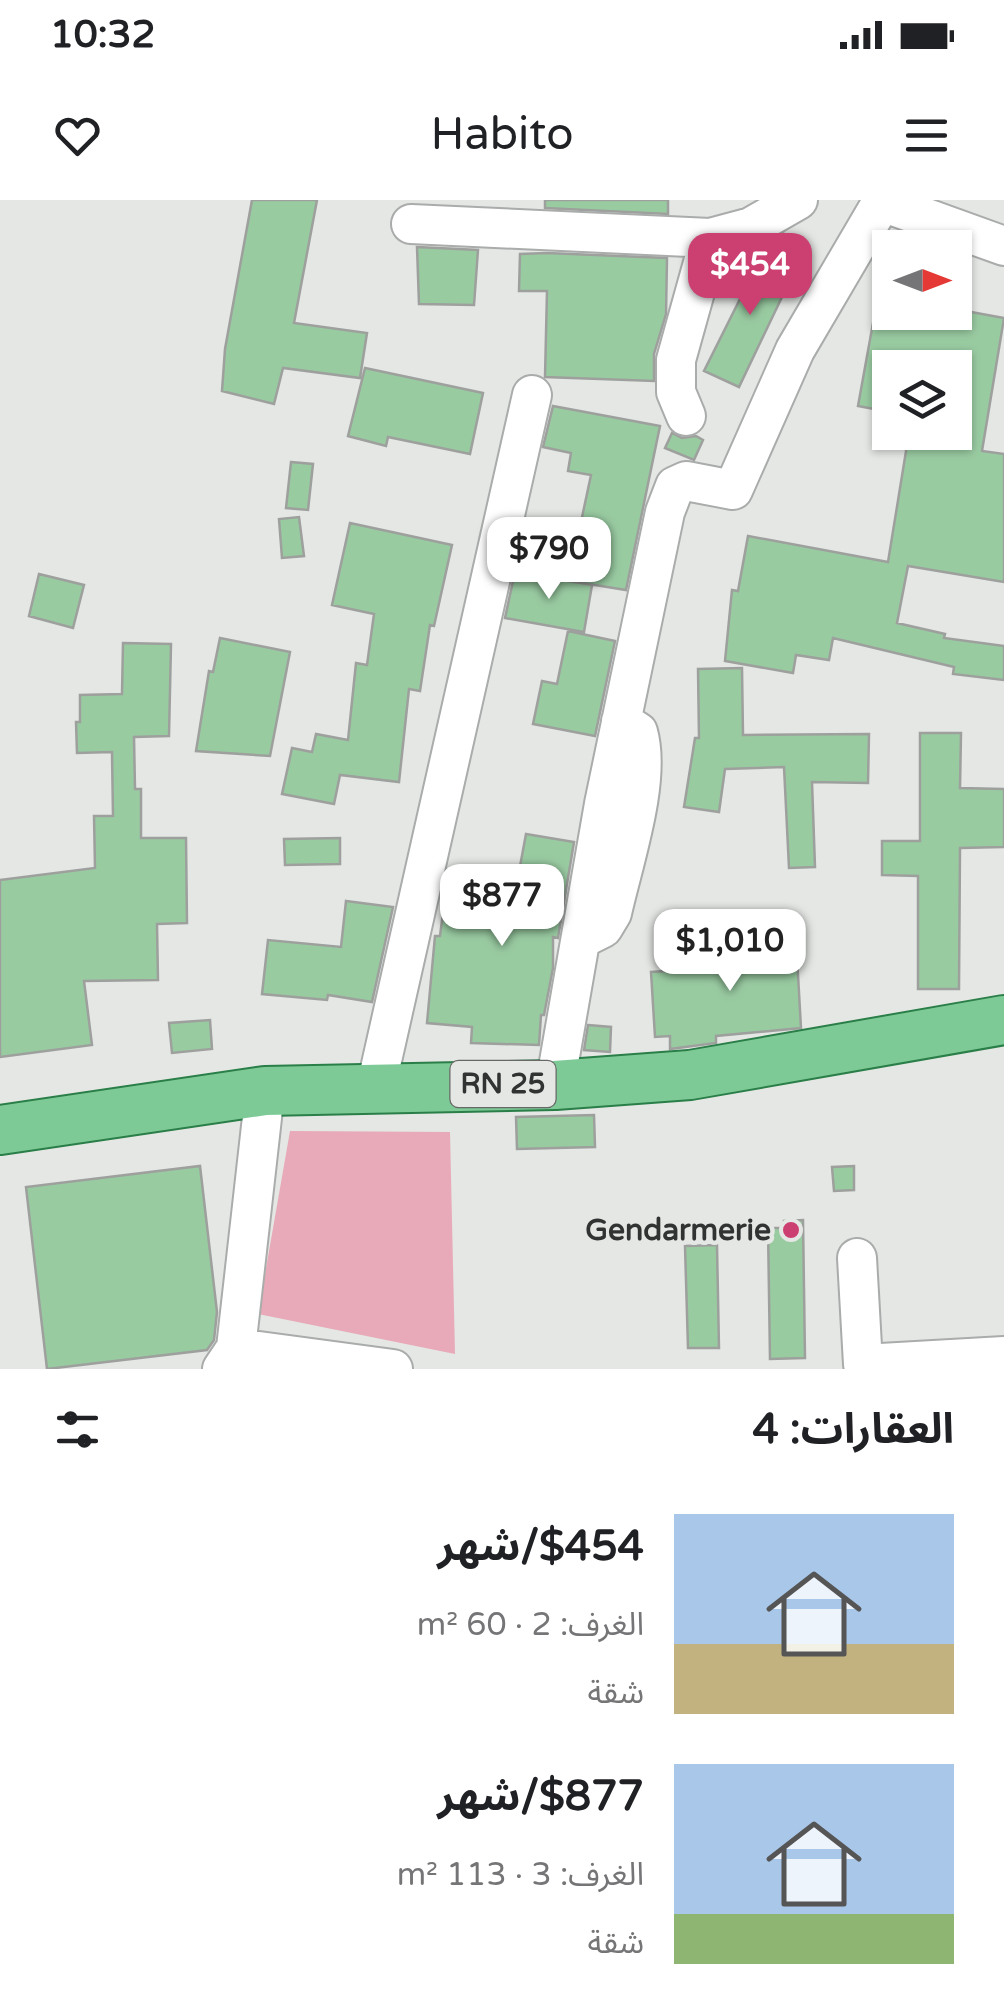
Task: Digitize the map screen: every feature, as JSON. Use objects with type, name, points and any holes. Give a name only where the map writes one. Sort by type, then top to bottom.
[{"type":"main road","name":"RN 25","points":[[0,1130],[265,1091],[555,1085],[690,1075],[1004,1020]]},
{"type":"street","points":[[411,224],[710,238],[750,227],[798,200]]},
{"type":"street","points":[[555,1085],[650,573],[675,486],[686,482],[734,490],[795,350],[883,201],[1004,246]]},
{"type":"street","points":[[686,416],[676,392],[676,360],[710,238]]},
{"type":"street","points":[[376,1088],[532,394]]},
{"type":"street","points":[[265,1091],[229,1358],[371,1368]]},
{"type":"street","points":[[857,1258],[851,1366],[1004,1356]]},
{"type":"shaded area","points":[[290,1131],[450,1132],[455,1354],[258,1314]]},
{"type":"building","points":[[252,200],[317,200],[294,323],[367,333],[360,378],[283,368],[274,404],[222,391],[225,349]]},
{"type":"building","points":[[545,200],[668,200],[668,214],[545,208]]},
{"type":"building","points":[[783,234],[782,297],[739,387],[704,371],[768,243]]},
{"type":"building","points":[[417,247],[478,250],[474,305],[419,304]]},
{"type":"building","points":[[520,254],[667,258],[666,314],[654,354],[654,381],[545,377],[547,291],[519,291]]},
{"type":"building","points":[[972,312],[1004,318],[982,451],[1004,454],[1004,582],[908,566],[897,623],[945,634],[944,638],[1004,646],[1004,680],[953,674],[954,667],[833,638],[829,660],[796,655],[793,673],[725,661],[732,590],[738,591],[748,536],[888,562],[906,450],[972,450],[972,350],[872,350],[872,409],[858,406],[872,329],[972,330]]},
{"type":"building","points":[[365,368],[483,393],[470,454],[388,437],[386,446],[348,436]]},
{"type":"building","points":[[553,406],[660,426],[626,590],[576,582],[586,523],[581,522],[591,475],[568,471],[571,453],[543,447]]},
{"type":"building","points":[[672,433],[703,440],[694,460],[665,448]]},
{"type":"building","points":[[291,462],[313,464],[308,510],[286,508]]},
{"type":"building","points":[[299,517],[304,556],[282,558],[279,519]]},
{"type":"building","points":[[350,523],[452,545],[434,626],[430,625],[420,691],[409,689],[399,782],[340,775],[334,804],[282,794],[292,748],[312,752],[316,734],[348,740],[356,663],[367,665],[374,614],[332,605]]},
{"type":"building","points":[[515,572],[592,585],[584,632],[505,618]]},
{"type":"building","points":[[39,574],[84,585],[73,628],[29,616]]},
{"type":"building","points":[[568,631],[615,641],[595,736],[533,724],[542,681],[557,684]]},
{"type":"building","points":[[220,638],[290,652],[270,756],[196,751],[209,671],[213,672]]},
{"type":"building","points":[[123,643],[171,644],[169,736],[134,737],[135,789],[141,789],[141,838],[186,838],[187,923],[157,924],[158,980],[84,981],[92,1045],[0,1057],[0,880],[95,868],[94,816],[113,816],[112,752],[77,753],[76,722],[80,722],[80,695],[122,694]]},
{"type":"building","points":[[742,668],[743,735],[869,734],[868,783],[812,782],[815,867],[789,868],[784,767],[725,769],[719,812],[684,807],[695,738],[699,738],[698,669]]},
{"type":"building","points":[[920,733],[961,733],[960,788],[1004,789],[1004,847],[960,848],[959,989],[918,989],[918,876],[882,875],[882,841],[920,841]]},
{"type":"building","points":[[526,834],[574,842],[558,938],[553,937],[553,968],[541,1015],[539,1045],[471,1043],[472,1027],[427,1023],[435,936],[440,936],[446,890],[463,892],[465,881],[516,888]]},
{"type":"building","points":[[340,838],[340,864],[285,865],[284,839]]},
{"type":"building","points":[[346,901],[393,907],[372,1002],[328,995],[327,1000],[262,994],[268,940],[341,947]]},
{"type":"building","points":[[773,929],[773,940],[796,939],[801,1028],[716,1036],[716,1043],[670,1049],[670,1036],[655,1037],[651,972],[699,969],[698,958],[751,955],[750,930]]},
{"type":"building","points":[[210,1020],[212,1049],[172,1053],[169,1023]]},
{"type":"building","points":[[588,1025],[611,1027],[610,1052],[584,1050]]},
{"type":"building","points":[[594,1115],[595,1147],[517,1149],[516,1117]]},
{"type":"building","points":[[200,1166],[217,1312],[214,1340],[207,1350],[47,1369],[26,1187]]},
{"type":"building","points":[[854,1166],[854,1190],[834,1191],[832,1167]]},
{"type":"building","points":[[803,1220],[805,1358],[770,1359],[768,1228],[784,1228],[784,1221]]},
{"type":"building","points":[[717,1245],[719,1348],[688,1348],[685,1246]]},
{"type":"place","name":"Gendarmerie","points":[[791,1230]]}]
